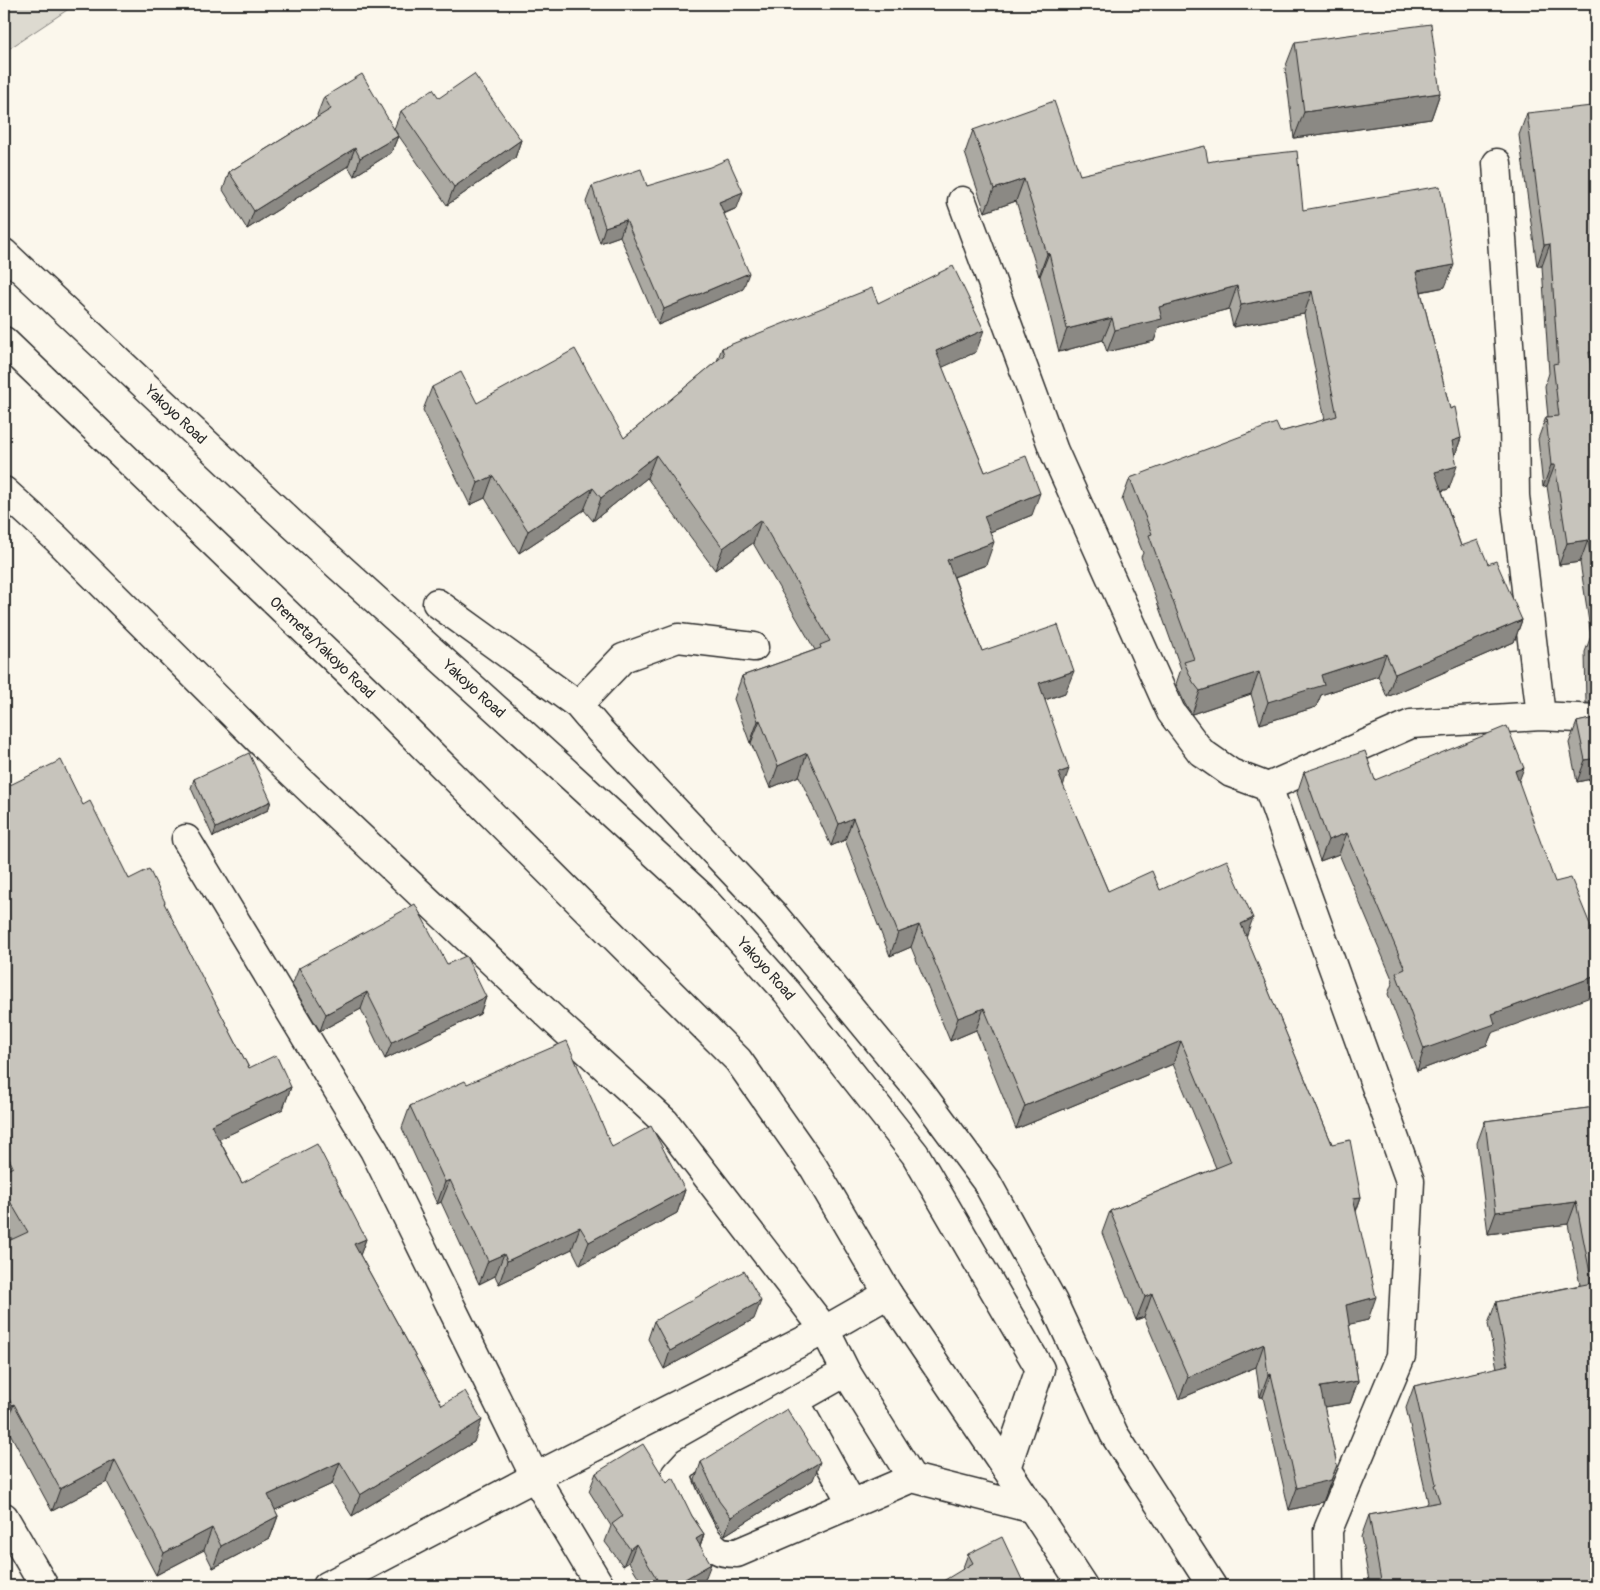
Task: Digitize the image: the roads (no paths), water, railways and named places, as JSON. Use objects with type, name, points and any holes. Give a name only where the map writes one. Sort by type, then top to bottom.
[{"type":"street","points":[[1497,163],[1514,419],[1515,496],[1541,716]]},
{"type":"street","points":[[962,201],[1054,451],[1171,712],[1201,752],[1231,773],[1268,787],[1411,724],[1541,716],[1596,719]]},
{"type":"street","name":"Yakoyo Road","points":[[4,253],[291,523],[701,896],[787,992],[915,1154],[1040,1369],[1006,1468]]},
{"type":"street","name":"Oremeta/Yakoyo Road","points":[[4,341],[379,702],[738,1060],[814,1168],[888,1294],[1034,1509],[1083,1586]]},
{"type":"street","points":[[4,491],[77,558],[285,766],[664,1122],[825,1330],[846,1372],[912,1478]]},
{"type":"street","points":[[437,603],[578,705],[600,732],[774,914],[922,1093],[980,1173],[1054,1302],[1114,1434],[1212,1586]]},
{"type":"street","points":[[578,705],[623,658],[678,638],[754,647]]},
{"type":"street","points":[[1268,787],[1410,1181],[1401,1356],[1328,1530],[1329,1586]]},
{"type":"street","points":[[186,838],[374,1150],[536,1476],[600,1586]]},
{"type":"street","points":[[327,1586],[536,1476],[825,1330],[888,1294]]},
{"type":"street","points":[[846,1372],[687,1462],[676,1474],[681,1490],[708,1541],[719,1551],[737,1554],[912,1478],[1034,1509]]},
{"type":"street","points":[[795,1401],[852,1504]]},
{"type":"street","points":[[4,1517],[44,1586]]}]
